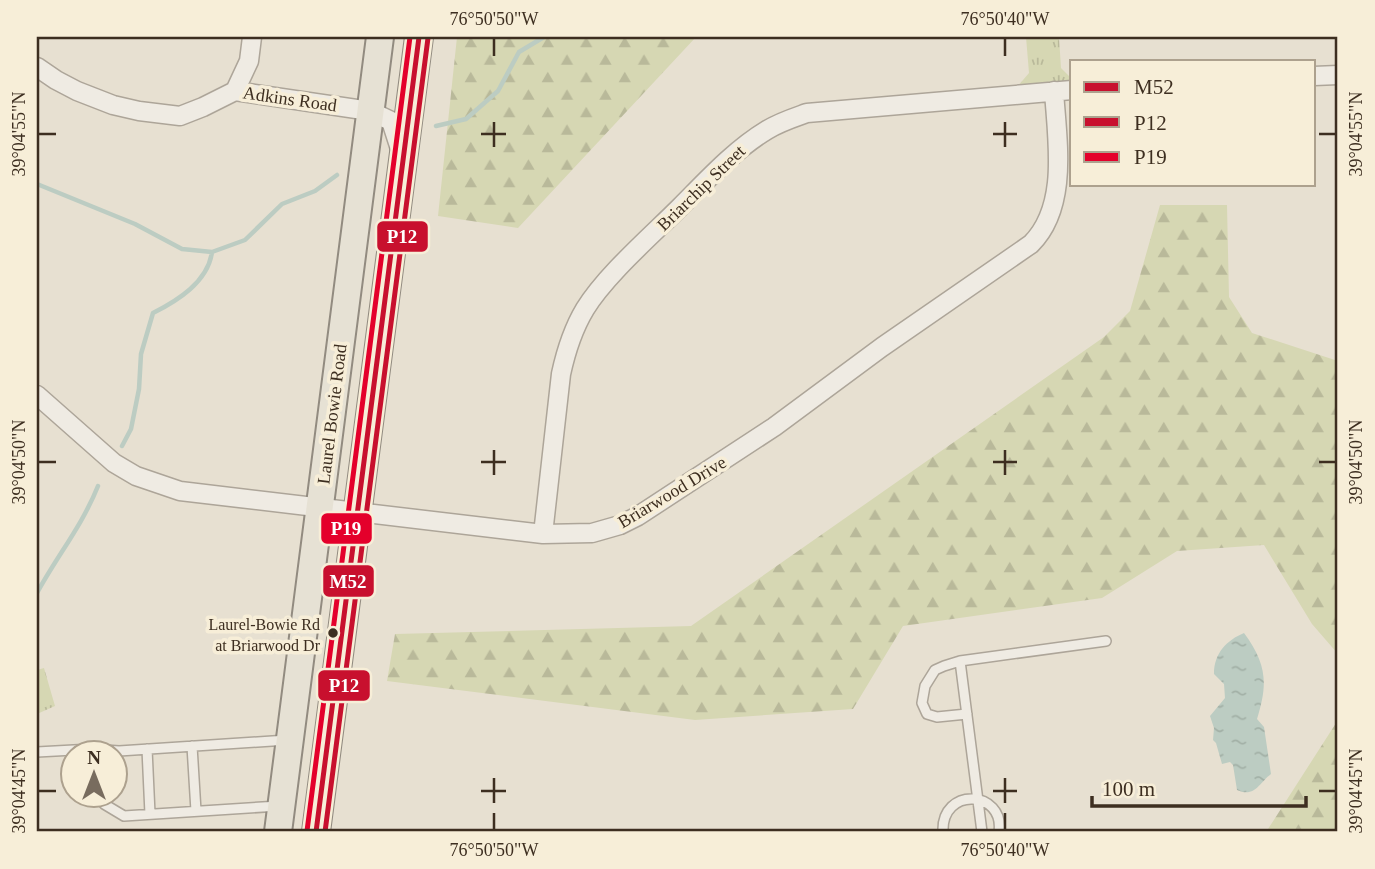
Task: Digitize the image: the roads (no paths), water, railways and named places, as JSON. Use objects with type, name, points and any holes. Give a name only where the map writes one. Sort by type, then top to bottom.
[{"type":"main road","name":"Laurel Bowie Road","points":[[278,832],[380,37]]},
{"type":"main road","points":[[316,832],[419,37]]},
{"type":"street","points":[[235,91],[249,61],[251,37]]},
{"type":"street","name":"Adkins Road","points":[[37,66],[56,80],[113,105],[139,111],[180,116],[235,91],[370,110]]},
{"type":"street","points":[[1316,76],[1338,75]]},
{"type":"street","name":"Briarwood Drive","points":[[37,395],[104,456],[135,476],[180,491],[543,534],[592,533],[620,525],[774,427],[882,347],[1031,244],[1045,227],[1055,196],[1063,90]]},
{"type":"street","name":"Briarchip Street","points":[[543,534],[561,373],[579,319],[596,293],[646,240],[733,156],[768,129],[807,113],[1063,90]]},
{"type":"street","points":[[370,110],[391,121],[404,159]]},
{"type":"lane","points":[[967,714],[937,717],[927,714],[922,703],[929,677],[944,666],[960,661],[1106,641]]},
{"type":"lane","points":[[960,661],[982,832]]},
{"type":"lane","points":[[130,751],[289,740]]},
{"type":"lane","points":[[192,746],[196,811]]},
{"type":"lane","points":[[147,749],[150,814]]},
{"type":"lane","points":[[37,752],[60,751]]},
{"type":"lane","points":[[943,832],[943,822],[952,805],[961,800],[977,799],[988,803],[994,810],[999,818],[999,832]]},
{"type":"lane","points":[[114,810],[124,816],[282,806]]},
{"type":"water","points":[[1244,633],[1252,644],[1263,674],[1263,695],[1257,719],[1264,727],[1271,774],[1253,791],[1248,792],[1237,790],[1233,765],[1230,762],[1222,764],[1213,740],[1214,728],[1210,716],[1225,698],[1224,684],[1214,674],[1216,660],[1232,639]]},
{"type":"waterway","points":[[436,126],[466,119],[498,91],[519,52],[544,37]]},
{"type":"waterway","points":[[122,446],[131,429],[139,389],[141,354],[153,313],[172,303],[198,281],[212,252],[245,240],[282,204],[315,191],[337,175]]},
{"type":"waterway","points":[[37,184],[135,224],[182,249],[212,252]]},
{"type":"waterway","points":[[37,593],[85,514],[98,486]]},
{"type":"place","name":"Laurel-Bowie Rd at Briarwood Dr","points":[[333,633]]}]
